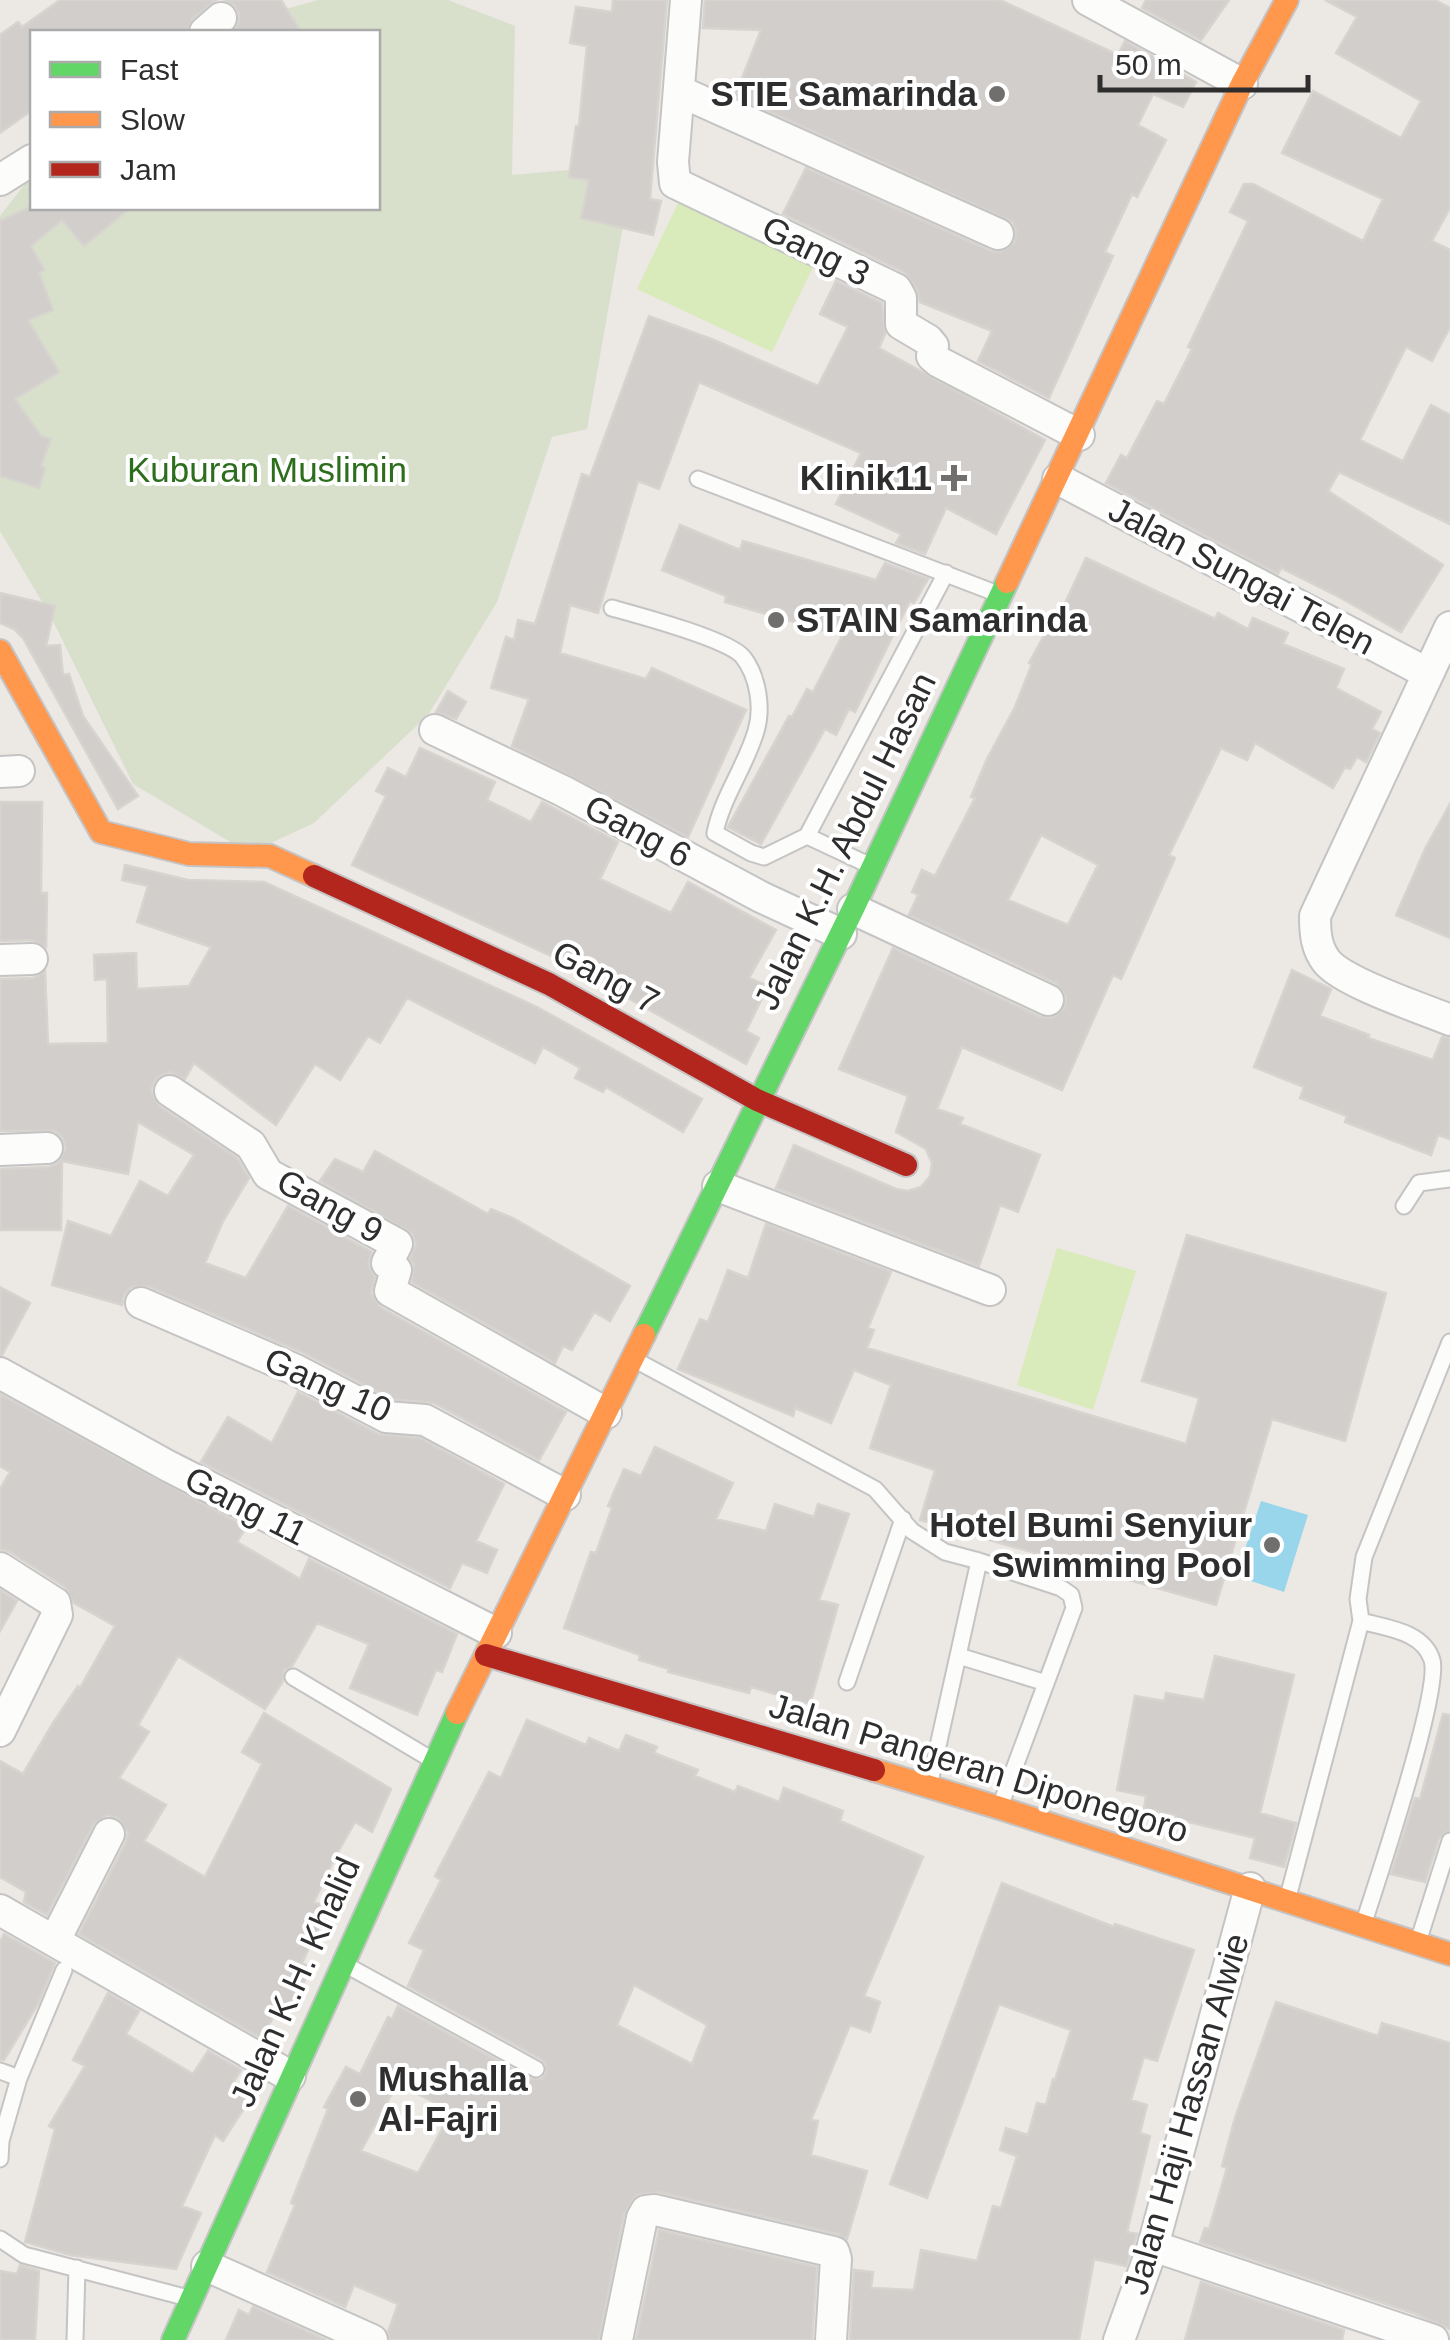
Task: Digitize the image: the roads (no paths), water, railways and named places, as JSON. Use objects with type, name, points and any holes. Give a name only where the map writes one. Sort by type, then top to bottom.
[{"type":"street","name":"Gang 3","points":[[686,0],[672,175],[681,188],[896,289],[901,298],[901,324],[928,340],[933,346],[932,356],[939,362],[1079,435]]},
{"type":"street","points":[[1088,0],[1242,84]]},
{"type":"street","name":"Jalan K.H. Abdul Hasan","points":[[491,1644],[874,867],[1242,84],[1287,0]]},
{"type":"street","points":[[678,91],[998,234]]},
{"type":"street","points":[[0,180],[30,161]]},
{"type":"street","name":"Jalan Sungai Telen","points":[[1058,478],[1427,673]]},
{"type":"street","points":[[1450,627],[1315,916],[1316,940],[1328,962],[1346,976],[1450,1020]]},
{"type":"street","name":"Gang 7","points":[[0,651],[101,832],[190,854],[270,856],[549,984],[757,1100],[906,1165]]},
{"type":"street","name":"Gang 6","points":[[435,730],[563,791],[761,898],[847,922],[1048,1000]]},
{"type":"street","points":[[0,960],[32,960]]},
{"type":"street","name":"Gang 9","points":[[170,1090],[251,1145],[268,1174],[397,1244],[387,1263],[396,1270],[390,1290],[606,1413]]},
{"type":"street","points":[[0,1150],[47,1148]]},
{"type":"street","points":[[718,1186],[990,1290]]},
{"type":"street","name":"Gang 10","points":[[142,1303],[296,1370],[386,1417],[425,1420],[565,1495]]},
{"type":"street","name":"Gang 11","points":[[0,1373],[491,1644]]},
{"type":"street","points":[[0,1568],[54,1603],[57,1616],[0,1731]]},
{"type":"street","name":"Jalan K.H. Khalid","points":[[174,2340],[433,1760],[491,1644]]},
{"type":"street","name":"Jalan Pangeran Diponegoro","points":[[491,1644],[1450,1954]]},
{"type":"street","points":[[56,1940],[109,1834]]},
{"type":"street","name":"Jalan Haji Hassan Alwie","points":[[1119,2340],[1153,2246],[1250,1888]]},
{"type":"street","points":[[0,1910],[290,2076]]},
{"type":"street","points":[[617,2340],[642,2218],[646,2212],[655,2210],[834,2252],[831,2340]]},
{"type":"street","points":[[1153,2246],[1433,2340]]},
{"type":"street","points":[[207,2266],[372,2340]]},
{"type":"lane","points":[[698,480],[1001,596]]},
{"type":"lane","points":[[612,608],[713,640],[744,658],[760,700],[757,730],[716,833],[750,854],[764,856],[807,836],[946,572]]},
{"type":"lane","points":[[807,836],[874,867]]},
{"type":"lane","points":[[1404,1206],[1419,1183],[1450,1179]]},
{"type":"lane","points":[[1287,1901],[1361,1622],[1358,1599],[1364,1557],[1450,1342]]},
{"type":"lane","points":[[633,1358],[875,1489],[912,1530],[944,1552],[1062,1588],[1071,1595],[1074,1608],[1000,1808]]},
{"type":"lane","points":[[847,1682],[904,1519]]},
{"type":"lane","points":[[929,1788],[979,1561]]},
{"type":"lane","points":[[1361,1622],[1404,1632],[1422,1644],[1433,1662],[1425,1714],[1362,1926]]},
{"type":"lane","points":[[959,1656],[1046,1683]]},
{"type":"lane","points":[[293,1678],[433,1760]]},
{"type":"lane","points":[[1418,1944],[1450,1840]]},
{"type":"lane","points":[[343,1963],[536,2069]]},
{"type":"lane","points":[[0,2159],[1,2141],[20,2078],[64,1970]]},
{"type":"lane","points":[[0,2071],[20,2078]]},
{"type":"lane","points":[[0,2239],[24,2256],[192,2299]]},
{"type":"lane","points":[[75,2340],[77,2268]]},
{"type":"water","name":"Hotel Bumi Senyiur Swimming Pool","points":[[1261,1501],[1308,1515],[1284,1592],[1236,1576]]},
{"type":"place","name":"STIE Samarinda","points":[[997,94]]},
{"type":"place","name":"Klinik11","points":[[954,478]]},
{"type":"place","name":"STAIN Samarinda","points":[[776,620]]},
{"type":"place","name":"Hotel Bumi Senyiur Swimming Pool","points":[[1272,1545]]},
{"type":"place","name":"Mushalla Al-Fajri","points":[[358,2099]]},
{"type":"park label","name":"Kuburan Muslimin","points":[[267,470]]}]
